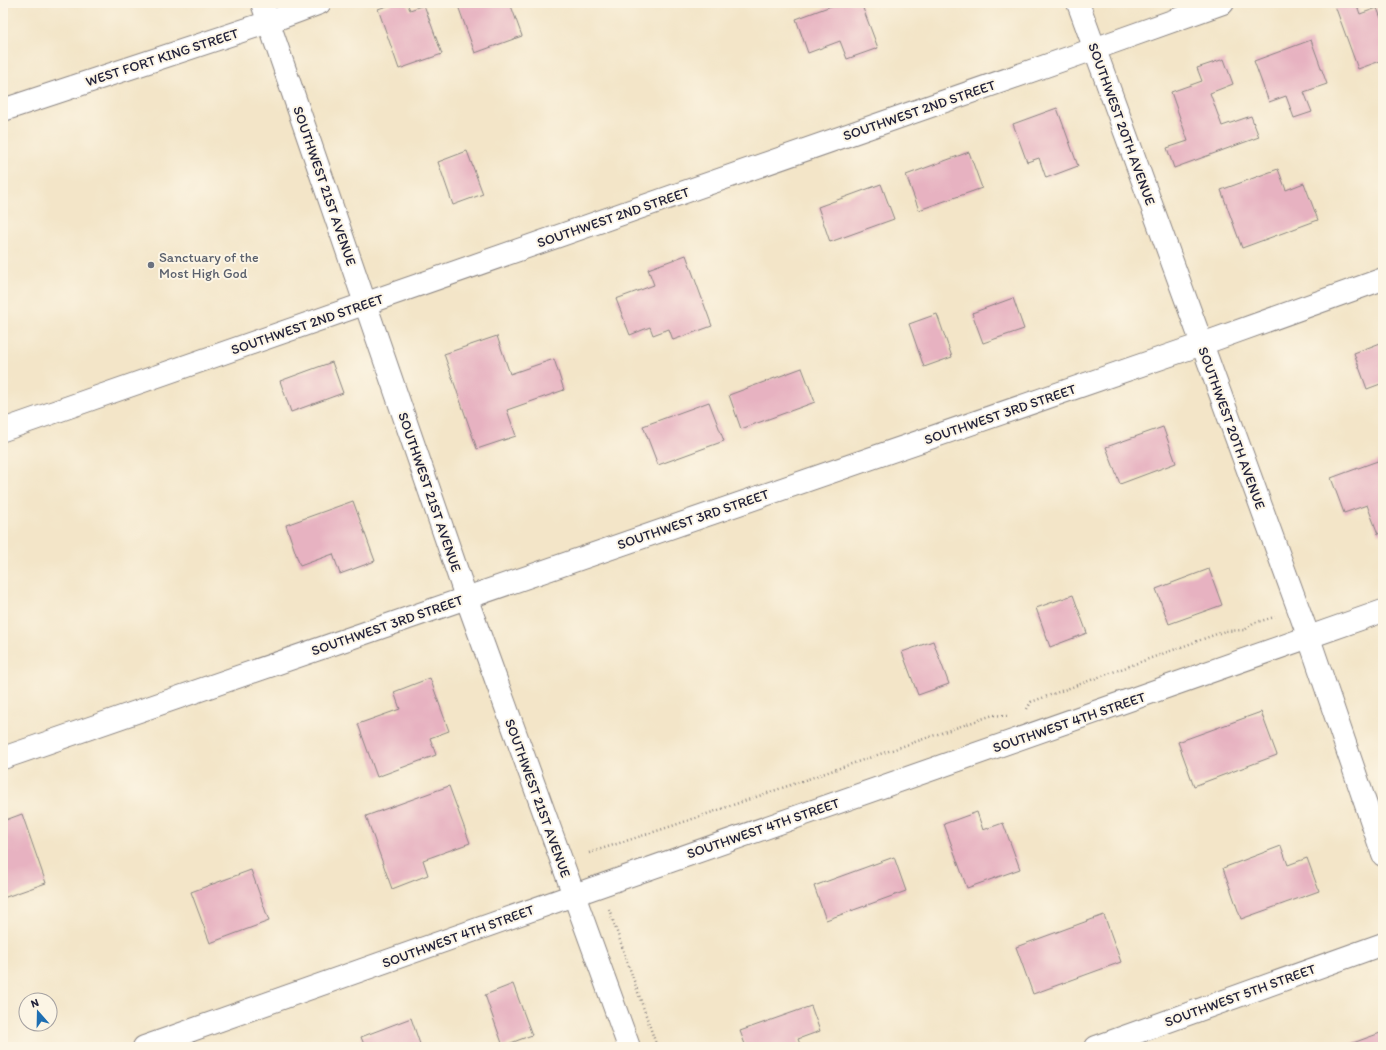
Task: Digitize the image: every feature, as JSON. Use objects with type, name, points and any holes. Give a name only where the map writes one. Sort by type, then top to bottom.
[{"type":"street","name":"WEST FORT KING STREET","points":[[3,110],[265,12],[320,3]]},
{"type":"street","name":"SOUTHWEST 20TH AVENUE","points":[[1078,3],[1309,638],[1383,855]]},
{"type":"street","name":"SOUTHWEST 2ND STREET","points":[[3,430],[1223,3]]},
{"type":"street","name":"SOUTHWEST 21ST AVENUE","points":[[265,12],[466,597],[629,1047]]},
{"type":"street","name":"SOUTHWEST 3RD STREET","points":[[3,758],[1202,344],[1383,279]]},
{"type":"street","name":"SOUTHWEST 4TH STREET","points":[[144,1047],[1383,611]]},
{"type":"street","name":"SOUTHWEST 5TH STREET","points":[[1096,1047],[1383,944]]},
{"type":"path","points":[[1025,712],[1031,702],[1225,631],[1245,630],[1253,623],[1275,618]]},
{"type":"path","points":[[589,853],[675,825],[993,715],[1012,716]]},
{"type":"path","points":[[609,908],[657,1047]]},
{"type":"building","points":[[395,3],[407,3],[410,10],[424,5],[442,54],[399,69],[378,9]]},
{"type":"building","points":[[457,3],[510,3],[522,36],[475,53]]},
{"type":"building","points":[[839,3],[861,3],[878,48],[847,59],[840,41],[808,53],[796,19]]},
{"type":"building","points":[[1334,3],[1356,3],[1360,14],[1377,8],[1383,23],[1383,60],[1358,69]]},
{"type":"building","points":[[1311,40],[1327,84],[1304,92],[1312,112],[1294,118],[1286,96],[1269,102],[1254,61]]},
{"type":"building","points":[[1224,59],[1233,84],[1210,93],[1222,126],[1251,116],[1259,137],[1174,168],[1167,148],[1188,141],[1171,92],[1202,81],[1197,68]]},
{"type":"building","points":[[1057,108],[1078,166],[1046,178],[1039,158],[1027,162],[1013,124]]},
{"type":"building","points":[[467,151],[483,194],[453,205],[438,162]]},
{"type":"building","points":[[969,152],[982,188],[919,210],[906,175]]},
{"type":"building","points":[[1278,169],[1286,190],[1304,183],[1318,220],[1242,248],[1221,190]]},
{"type":"building","points":[[881,184],[894,219],[830,242],[818,207]]},
{"type":"building","points":[[686,255],[712,326],[673,340],[669,329],[653,335],[650,327],[630,335],[616,299],[654,285],[648,269]]},
{"type":"building","points":[[1013,298],[1024,329],[983,343],[972,313]]},
{"type":"building","points":[[937,314],[952,357],[924,367],[909,324]]},
{"type":"building","points":[[497,336],[510,374],[554,359],[564,390],[507,410],[516,436],[477,449],[444,354]]},
{"type":"building","points":[[1383,342],[1383,383],[1367,389],[1354,353]]},
{"type":"building","points":[[332,362],[343,393],[291,412],[280,381]]},
{"type":"building","points":[[802,368],[815,402],[741,429],[729,395]]},
{"type":"building","points":[[709,402],[724,441],[658,465],[643,426]]},
{"type":"building","points":[[1163,427],[1176,463],[1120,484],[1106,447]]},
{"type":"building","points":[[1383,459],[1383,532],[1378,534],[1367,505],[1344,513],[1331,478]]},
{"type":"building","points":[[353,501],[375,561],[340,574],[333,554],[300,566],[286,525]]},
{"type":"building","points":[[1209,569],[1222,605],[1169,624],[1156,589]]},
{"type":"building","points":[[1073,595],[1087,633],[1050,647],[1036,608]]},
{"type":"building","points":[[933,641],[949,684],[918,695],[902,652]]},
{"type":"building","points":[[430,678],[449,731],[430,738],[436,755],[377,777],[358,724],[400,709],[394,692]]},
{"type":"building","points":[[1261,712],[1277,755],[1194,786],[1178,742]]},
{"type":"building","points":[[449,786],[470,843],[423,860],[428,875],[392,889],[366,816]]},
{"type":"building","points":[[977,812],[983,830],[1003,823],[1020,869],[967,888],[944,824]]},
{"type":"building","points":[[22,814],[46,883],[3,898],[3,821]]},
{"type":"building","points":[[1281,846],[1288,865],[1307,858],[1319,891],[1241,919],[1223,868]]},
{"type":"building","points":[[894,857],[906,891],[826,920],[814,886]]},
{"type":"building","points":[[251,870],[269,921],[210,943],[191,892]]},
{"type":"building","points":[[1104,915],[1121,962],[1033,994],[1016,947]]},
{"type":"building","points":[[513,984],[532,1035],[503,1046],[485,995]]},
{"type":"building","points":[[811,1006],[820,1031],[798,1039],[801,1047],[746,1047],[740,1031]]},
{"type":"building","points":[[411,1018],[421,1047],[365,1047],[361,1037]]},
{"type":"building","points":[[1383,1032],[1383,1047],[1342,1047]]},
{"type":"place","name":"Sanctuary of the Most High God","points":[[151,265]]}]
